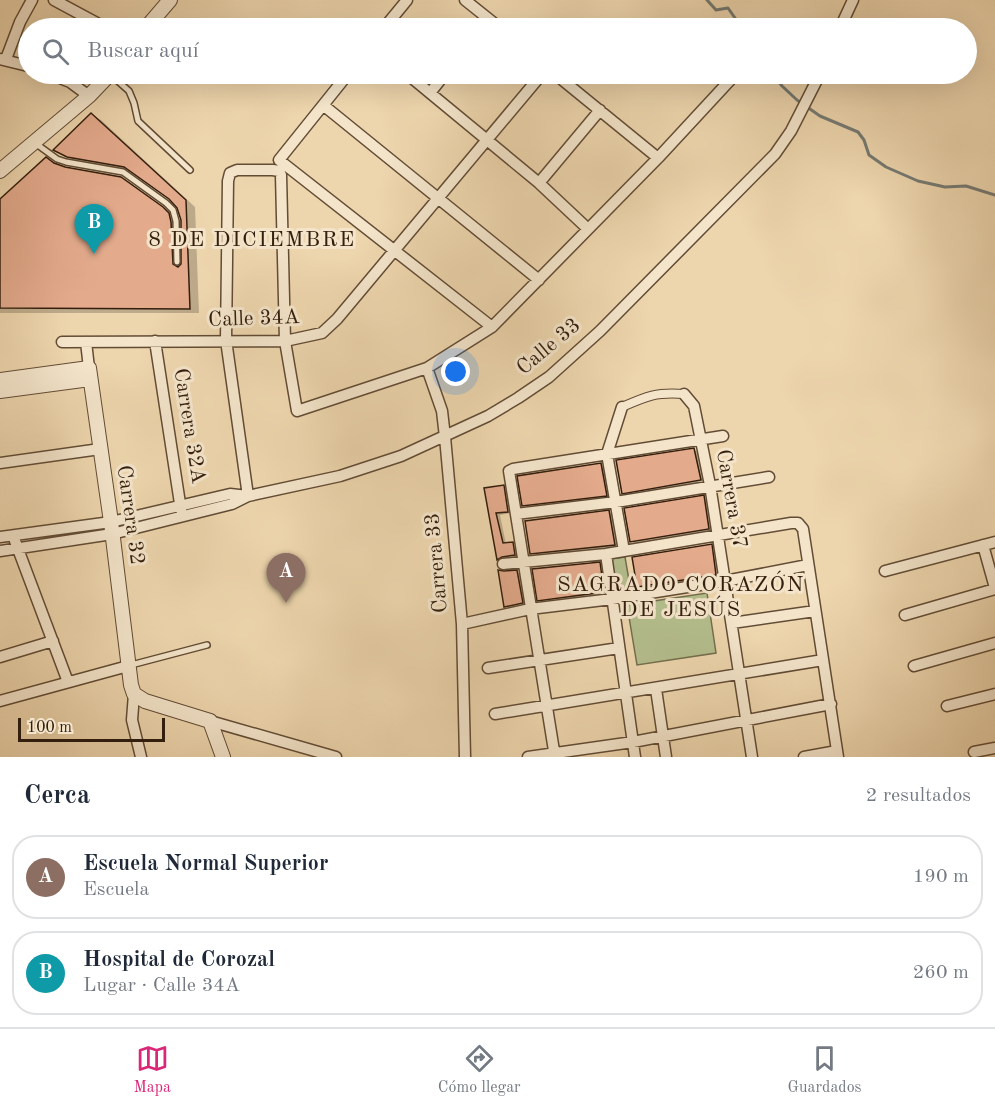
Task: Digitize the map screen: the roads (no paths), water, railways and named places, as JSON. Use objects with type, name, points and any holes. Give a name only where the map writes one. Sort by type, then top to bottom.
[{"type":"street","points":[[22,18],[32,0]]},
{"type":"street","points":[[54,0],[87,18]]},
{"type":"street","points":[[155,18],[170,0]]},
{"type":"street","points":[[392,18],[407,0]]},
{"type":"street","points":[[465,0],[480,18]]},
{"type":"street","points":[[845,18],[853,0]]},
{"type":"street","points":[[18,26],[3,59],[18,63]]},
{"type":"street","points":[[73,84],[89,96]]},
{"type":"street","points":[[0,171],[100,84]]},
{"type":"street","points":[[340,84],[279,160],[492,327]]},
{"type":"street","points":[[419,84],[538,183],[588,229]]},
{"type":"street","points":[[430,93],[438,84]]},
{"type":"street","name":"Calle 34A","points":[[62,342],[285,341],[322,333],[338,319],[534,84]]},
{"type":"street","points":[[568,84],[658,158]]},
{"type":"street","points":[[248,496],[226,340],[228,181],[230,173],[237,170],[273,170],[279,171],[281,175],[285,341],[297,411],[427,368],[492,327],[658,158],[727,84]]},
{"type":"street","name":"Calle 33","points":[[0,551],[112,528],[182,517],[232,504],[248,496],[340,476],[401,456],[488,416],[549,377],[600,331],[775,154],[816,84]]},
{"type":"street","points":[[323,105],[539,280]]},
{"type":"street","points":[[538,183],[600,110]]},
{"type":"street","name":"Carrera 32A","points":[[155,341],[182,517]]},
{"type":"street","name":"Carrera 32","points":[[86,342],[112,528],[128,666],[134,694],[132,720],[141,757]]},
{"type":"street","name":"Carrera 33","points":[[427,368],[442,411],[445,436],[462,624],[465,757]]},
{"type":"street","points":[[0,380],[90,373]]},
{"type":"street","points":[[0,391],[90,373]]},
{"type":"street","points":[[624,551],[608,454],[622,407],[647,396],[661,393],[684,394]]},
{"type":"street","name":"Carrera 37","points":[[684,394],[694,406],[710,485],[752,757]]},
{"type":"street","points":[[555,755],[509,471],[723,436]]},
{"type":"street","points":[[0,463],[100,449]]},
{"type":"street","points":[[516,514],[616,502],[769,477]]},
{"type":"street","name":"Calle 33","points":[[0,537],[112,528],[180,506],[230,494],[248,496]]},
{"type":"street","points":[[503,564],[606,554],[791,523],[798,524],[802,529],[838,754],[804,757]]},
{"type":"street","points":[[14,535],[68,682]]},
{"type":"street","points":[[885,571],[995,542]]},
{"type":"street","points":[[905,615],[995,588],[983,545]]},
{"type":"street","points":[[606,554],[635,757]]},
{"type":"street","points":[[462,624],[530,609],[612,599],[808,565]]},
{"type":"street","points":[[732,623],[815,611]]},
{"type":"street","points":[[0,657],[53,641]]},
{"type":"street","points":[[914,666],[995,643]]},
{"type":"street","points":[[488,668],[619,648]]},
{"type":"street","points":[[495,714],[823,660]]},
{"type":"street","points":[[0,701],[128,666]]},
{"type":"street","points":[[656,689],[666,757]]},
{"type":"street","points":[[134,694],[145,701],[336,757]]},
{"type":"street","points":[[947,706],[995,694]]},
{"type":"street","points":[[528,757],[555,755],[633,742],[831,704]]},
{"type":"street","points":[[210,721],[223,757]]},
{"type":"street","points":[[974,752],[995,748]]},
{"type":"lane","points":[[121,84],[129,91],[138,121],[190,170]]},
{"type":"lane","points":[[34,142],[57,159],[123,172],[166,203],[173,210],[176,221],[177,262]]},
{"type":"lane","points":[[128,666],[207,645]]},
{"type":"waterway","points":[[707,0],[716,10],[728,8],[735,18]]},
{"type":"waterway","points":[[780,84],[797,100],[820,116],[858,132],[864,140],[869,155],[886,167],[918,181],[945,187],[966,186],[995,195]]},
{"type":"place","name":"Hospital de Corozal","points":[[94,254]]},
{"type":"place","name":"Escuela Normal Superior","points":[[286,603]]},
{"type":"district","name":"8 DE DICIEMBRE","points":[[252,240]]},
{"type":"district","name":"SAGRADO CORAZÓN DE JESÚS","points":[[681,598]]}]
